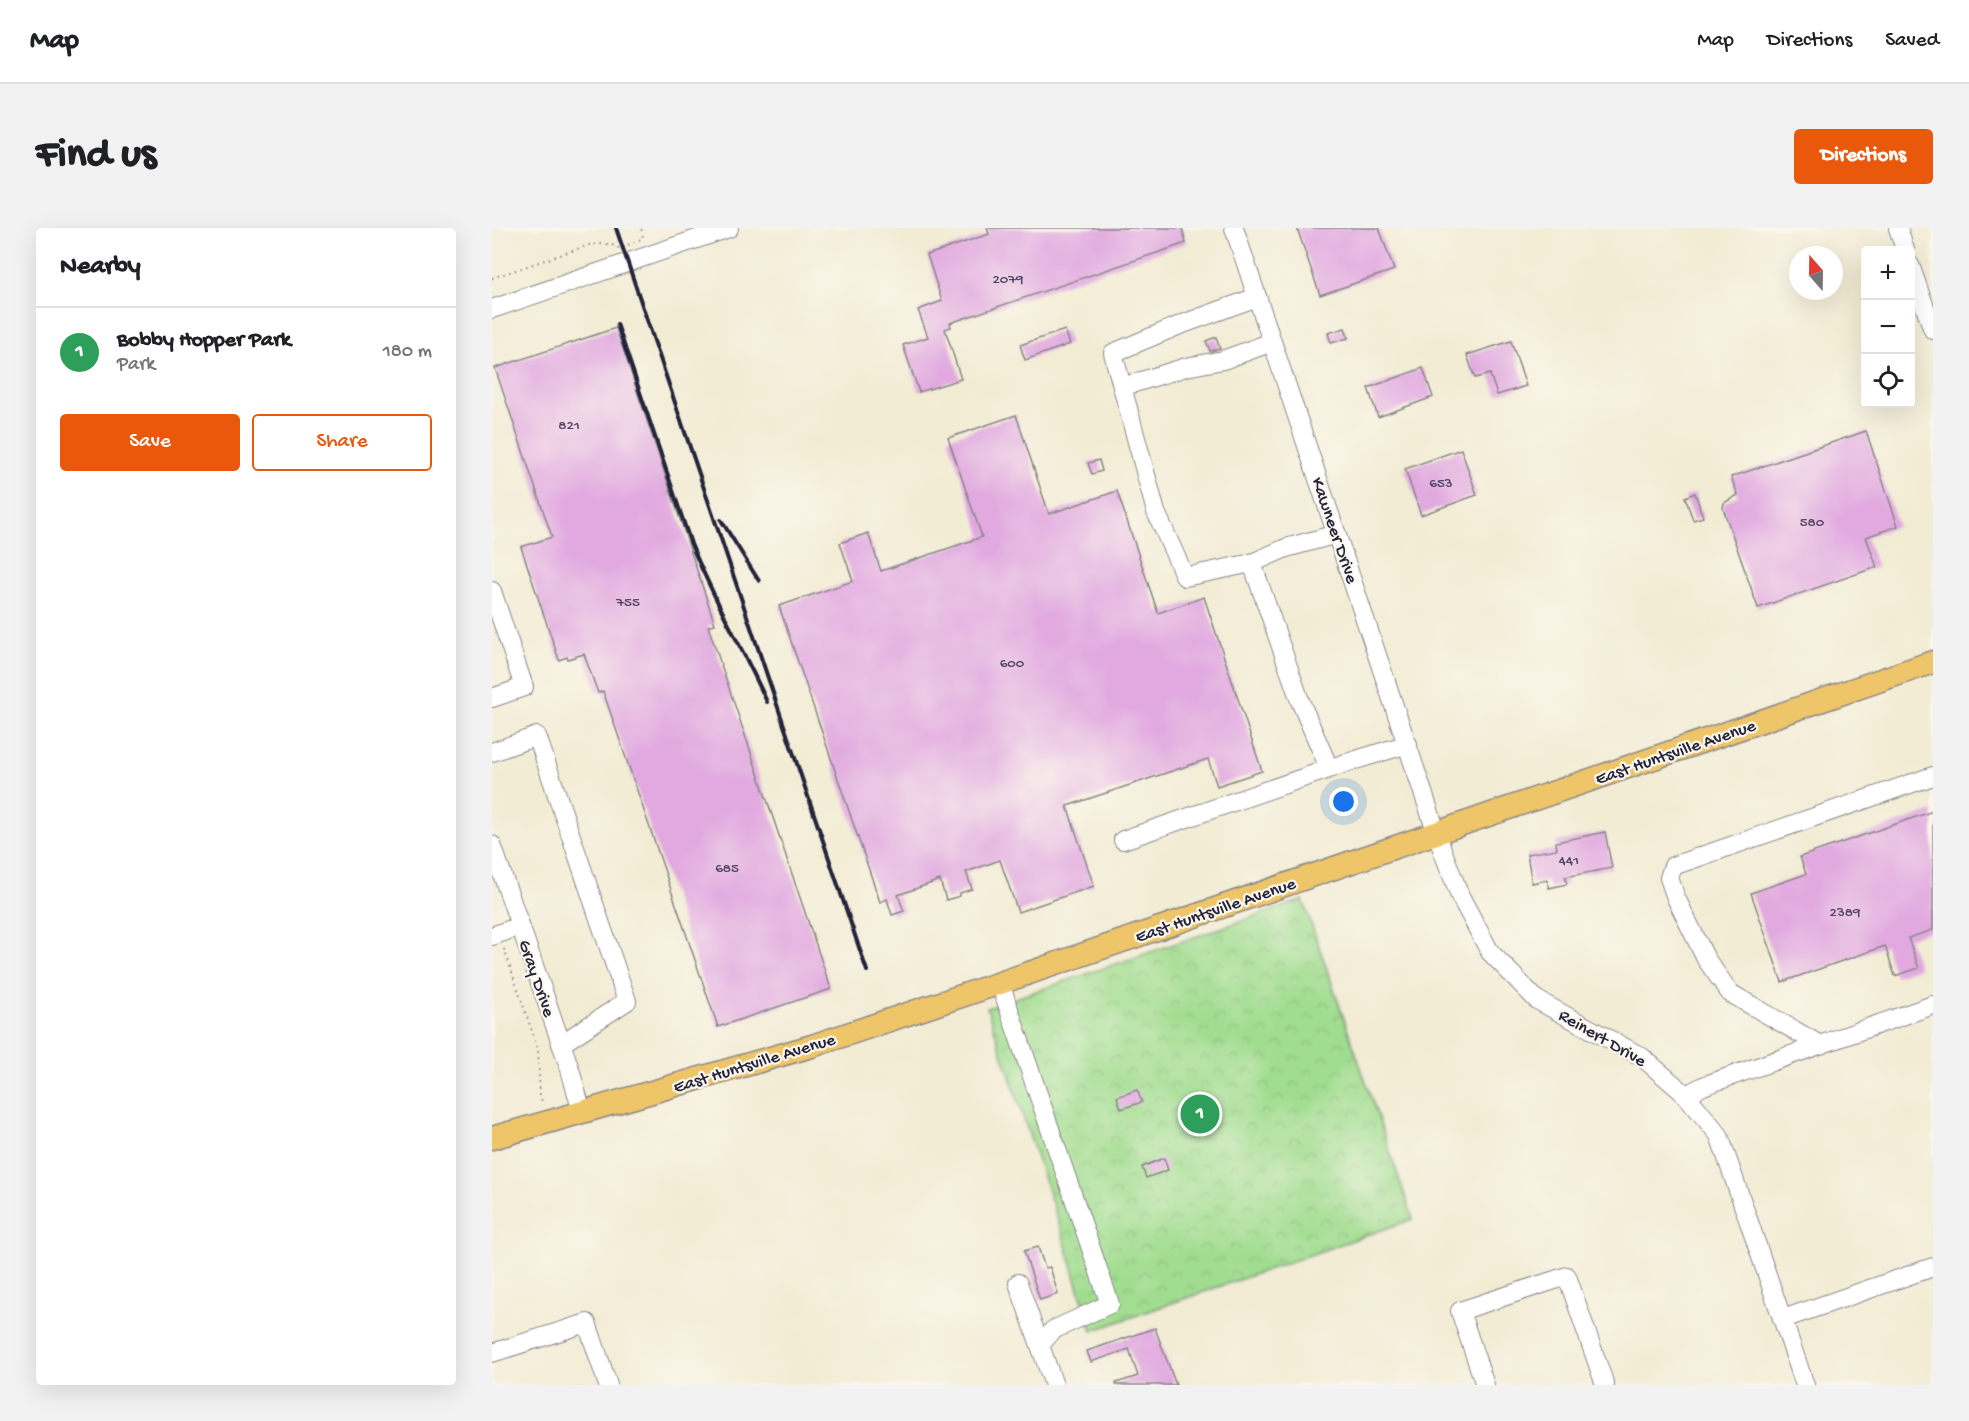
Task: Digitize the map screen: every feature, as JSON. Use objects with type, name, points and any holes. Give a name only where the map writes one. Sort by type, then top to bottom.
[{"type":"main road","name":"East Huntsville Avenue","points":[[492,1138],[812,1046],[1000,984],[1933,662]]},
{"type":"street","points":[[492,309],[729,228]]},
{"type":"street","name":"Kawneer Drive","points":[[1234,228],[1438,832]]},
{"type":"street","points":[[1898,228],[1904,246]]},
{"type":"street","points":[[1915,277],[1933,330]]},
{"type":"street","points":[[1257,297],[1180,325],[1113,353],[1156,512],[1185,577],[1252,563],[1286,548],[1337,534]]},
{"type":"street","points":[[1122,387],[1222,360],[1272,342]]},
{"type":"street","points":[[1252,563],[1300,701],[1329,768]]},
{"type":"street","points":[[492,591],[524,687],[492,698]]},
{"type":"street","points":[[492,752],[537,736],[627,1001],[561,1044]]},
{"type":"street","points":[[1123,840],[1329,768],[1408,744]]},
{"type":"street","points":[[1820,1045],[1730,993],[1706,959],[1676,898],[1669,878],[1673,867],[1687,860],[1933,776]]},
{"type":"street","name":"Reinert Drive","points":[[1438,832],[1460,896],[1490,952],[1537,1000],[1642,1058],[1686,1095],[1719,1135],[1805,1385]]},
{"type":"street","name":"Gray Drive","points":[[492,845],[561,1044],[582,1112]]},
{"type":"street","points":[[496,935],[520,926]]},
{"type":"street","points":[[1000,984],[1110,1304],[1053,1330],[1040,1345]]},
{"type":"street","points":[[1686,1095],[1703,1086],[1933,1005]]},
{"type":"street","points":[[1783,1318],[1933,1267]]},
{"type":"street","points":[[1485,1385],[1460,1311],[1567,1276],[1605,1385]]},
{"type":"street","points":[[1018,1283],[1054,1385]]},
{"type":"street","points":[[492,1353],[587,1323],[609,1385]]},
{"type":"path","points":[[492,278],[592,244],[601,243],[623,247],[643,238],[641,228]]},
{"type":"path","points":[[496,935],[533,1030],[538,1055],[540,1095],[547,1122]]},
{"type":"green space","points":[[1303,900],[1413,1219],[1092,1331],[987,1008]]},
{"type":"building","points":[[987,228],[1182,228],[1186,243],[950,323],[951,327],[945,329],[961,379],[919,392],[903,345],[928,337],[918,310],[942,301],[927,255],[989,234]]},
{"type":"building","points":[[1297,228],[1379,228],[1394,270],[1320,295]]},
{"type":"building","points":[[616,328],[715,624],[708,626],[831,989],[718,1027],[603,691],[598,693],[584,654],[559,660],[521,547],[552,537],[495,368]]},
{"type":"building","points":[[1345,328],[1348,338],[1331,343],[1328,333]]},
{"type":"building","points":[[1065,330],[1070,344],[1025,360],[1020,345]]},
{"type":"building","points":[[1216,337],[1220,349],[1210,351],[1206,341]]},
{"type":"building","points":[[1511,341],[1526,386],[1497,395],[1490,374],[1475,378],[1467,355]]},
{"type":"building","points":[[1423,368],[1433,397],[1378,417],[1368,388]]},
{"type":"building","points":[[1016,415],[1049,514],[1117,491],[1158,613],[1204,597],[1262,771],[1217,786],[1208,759],[1067,806],[1094,886],[1018,912],[1000,860],[966,872],[972,889],[960,893],[960,896],[946,900],[940,880],[898,895],[904,911],[892,915],[887,899],[880,902],[779,606],[853,581],[840,543],[868,533],[881,571],[982,537],[948,438]]},
{"type":"building","points":[[1866,431],[1898,526],[1866,537],[1877,567],[1758,608],[1723,508],[1724,503],[1738,495],[1731,477]]},
{"type":"building","points":[[1461,449],[1477,495],[1421,515],[1405,469]]},
{"type":"building","points":[[1099,460],[1102,471],[1092,474],[1088,463]]},
{"type":"building","points":[[1695,493],[1703,517],[1693,520],[1685,497]]},
{"type":"building","points":[[1933,811],[1933,930],[1908,938],[1919,968],[1895,976],[1885,946],[1782,982],[1751,893],[1806,874],[1800,857]]},
{"type":"building","points":[[1605,832],[1612,868],[1565,877],[1567,884],[1549,888],[1547,880],[1532,883],[1527,854],[1557,849],[1556,842]]},
{"type":"building","points":[[1137,1090],[1142,1102],[1121,1109],[1117,1097]]},
{"type":"building","points":[[1164,1158],[1168,1170],[1146,1178],[1142,1167]]},
{"type":"building","points":[[1038,1247],[1045,1268],[1050,1267],[1058,1294],[1040,1300],[1024,1251]]},
{"type":"building","points":[[1155,1328],[1176,1385],[1116,1385],[1116,1383],[1138,1376],[1129,1349],[1091,1362],[1087,1351]]},
{"type":"railway","points":[[616,228],[867,971]]},
{"type":"railway","points":[[617,324],[691,544],[767,702]]},
{"type":"railway","points":[[721,520],[759,581]]},
{"type":"place","name":"Bobby Hopper Park","points":[[1200,1114]]}]
